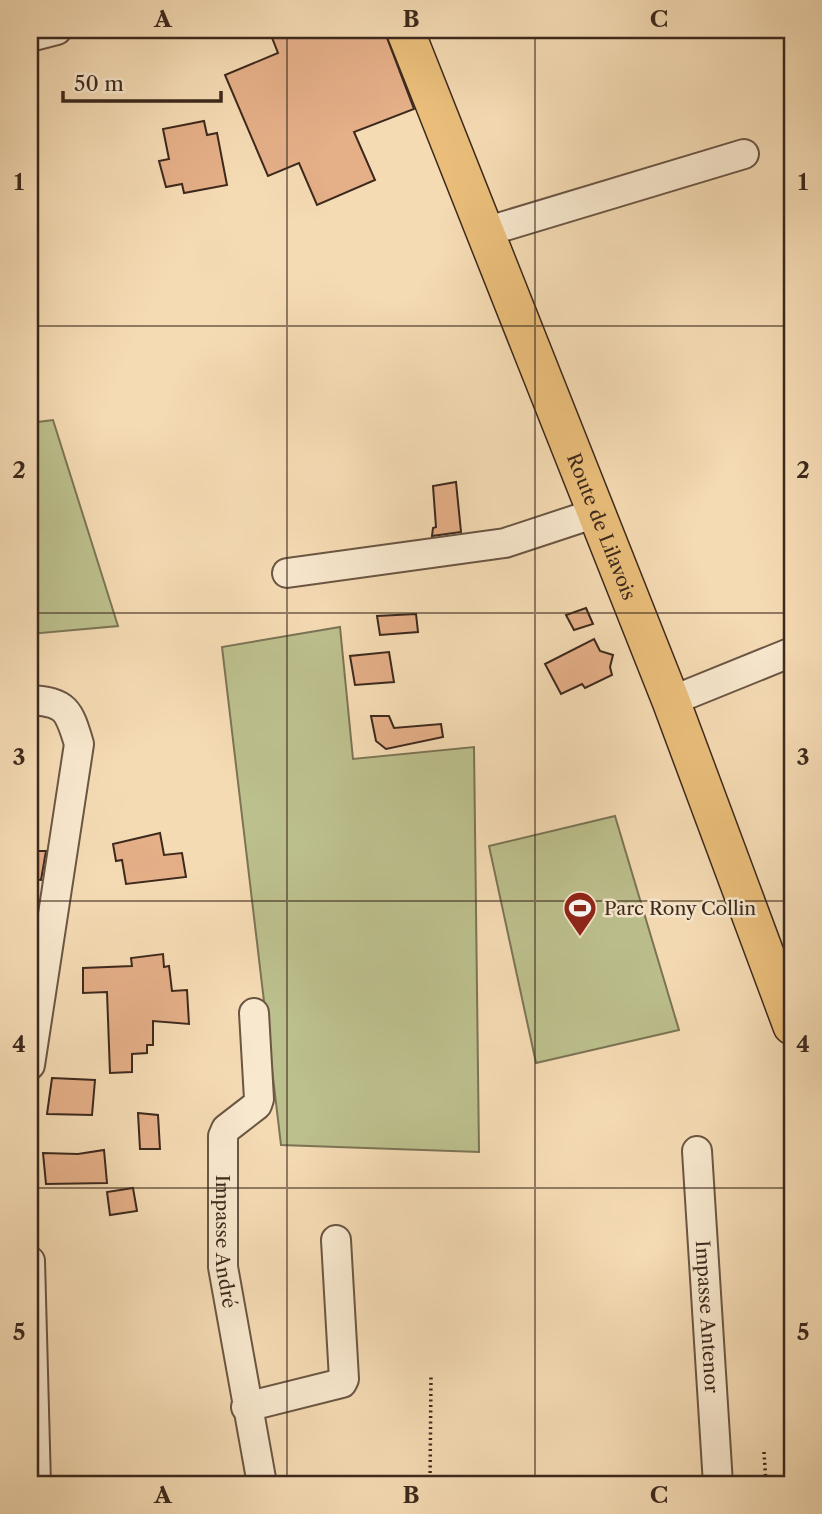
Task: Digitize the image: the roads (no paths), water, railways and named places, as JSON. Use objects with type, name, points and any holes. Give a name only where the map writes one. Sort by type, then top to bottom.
[{"type":"main road","name":"Route de Lilavois","points":[[405,30],[671,701],[792,1026]]},
{"type":"street","points":[[30,37],[57,30]]},
{"type":"street","points":[[485,232],[744,154]]},
{"type":"street","points":[[287,573],[484,547],[596,513]]},
{"type":"street","points":[[671,701],[792,652]]},
{"type":"street","points":[[30,700],[52,701],[67,711],[79,744],[30,1065]]},
{"type":"street","name":"Impasse André","points":[[254,1013],[259,1099],[257,1105],[226,1129],[223,1136],[223,1267],[246,1407],[262,1484]]},
{"type":"street","name":"Impasse Antenor","points":[[697,1151],[718,1484]]},
{"type":"street","points":[[246,1407],[342,1383],[344,1379],[337,1240]]},
{"type":"street","points":[[30,1261],[36,1484]]},
{"type":"place","name":"Parc Rony Collin","points":[[580,938]]}]
